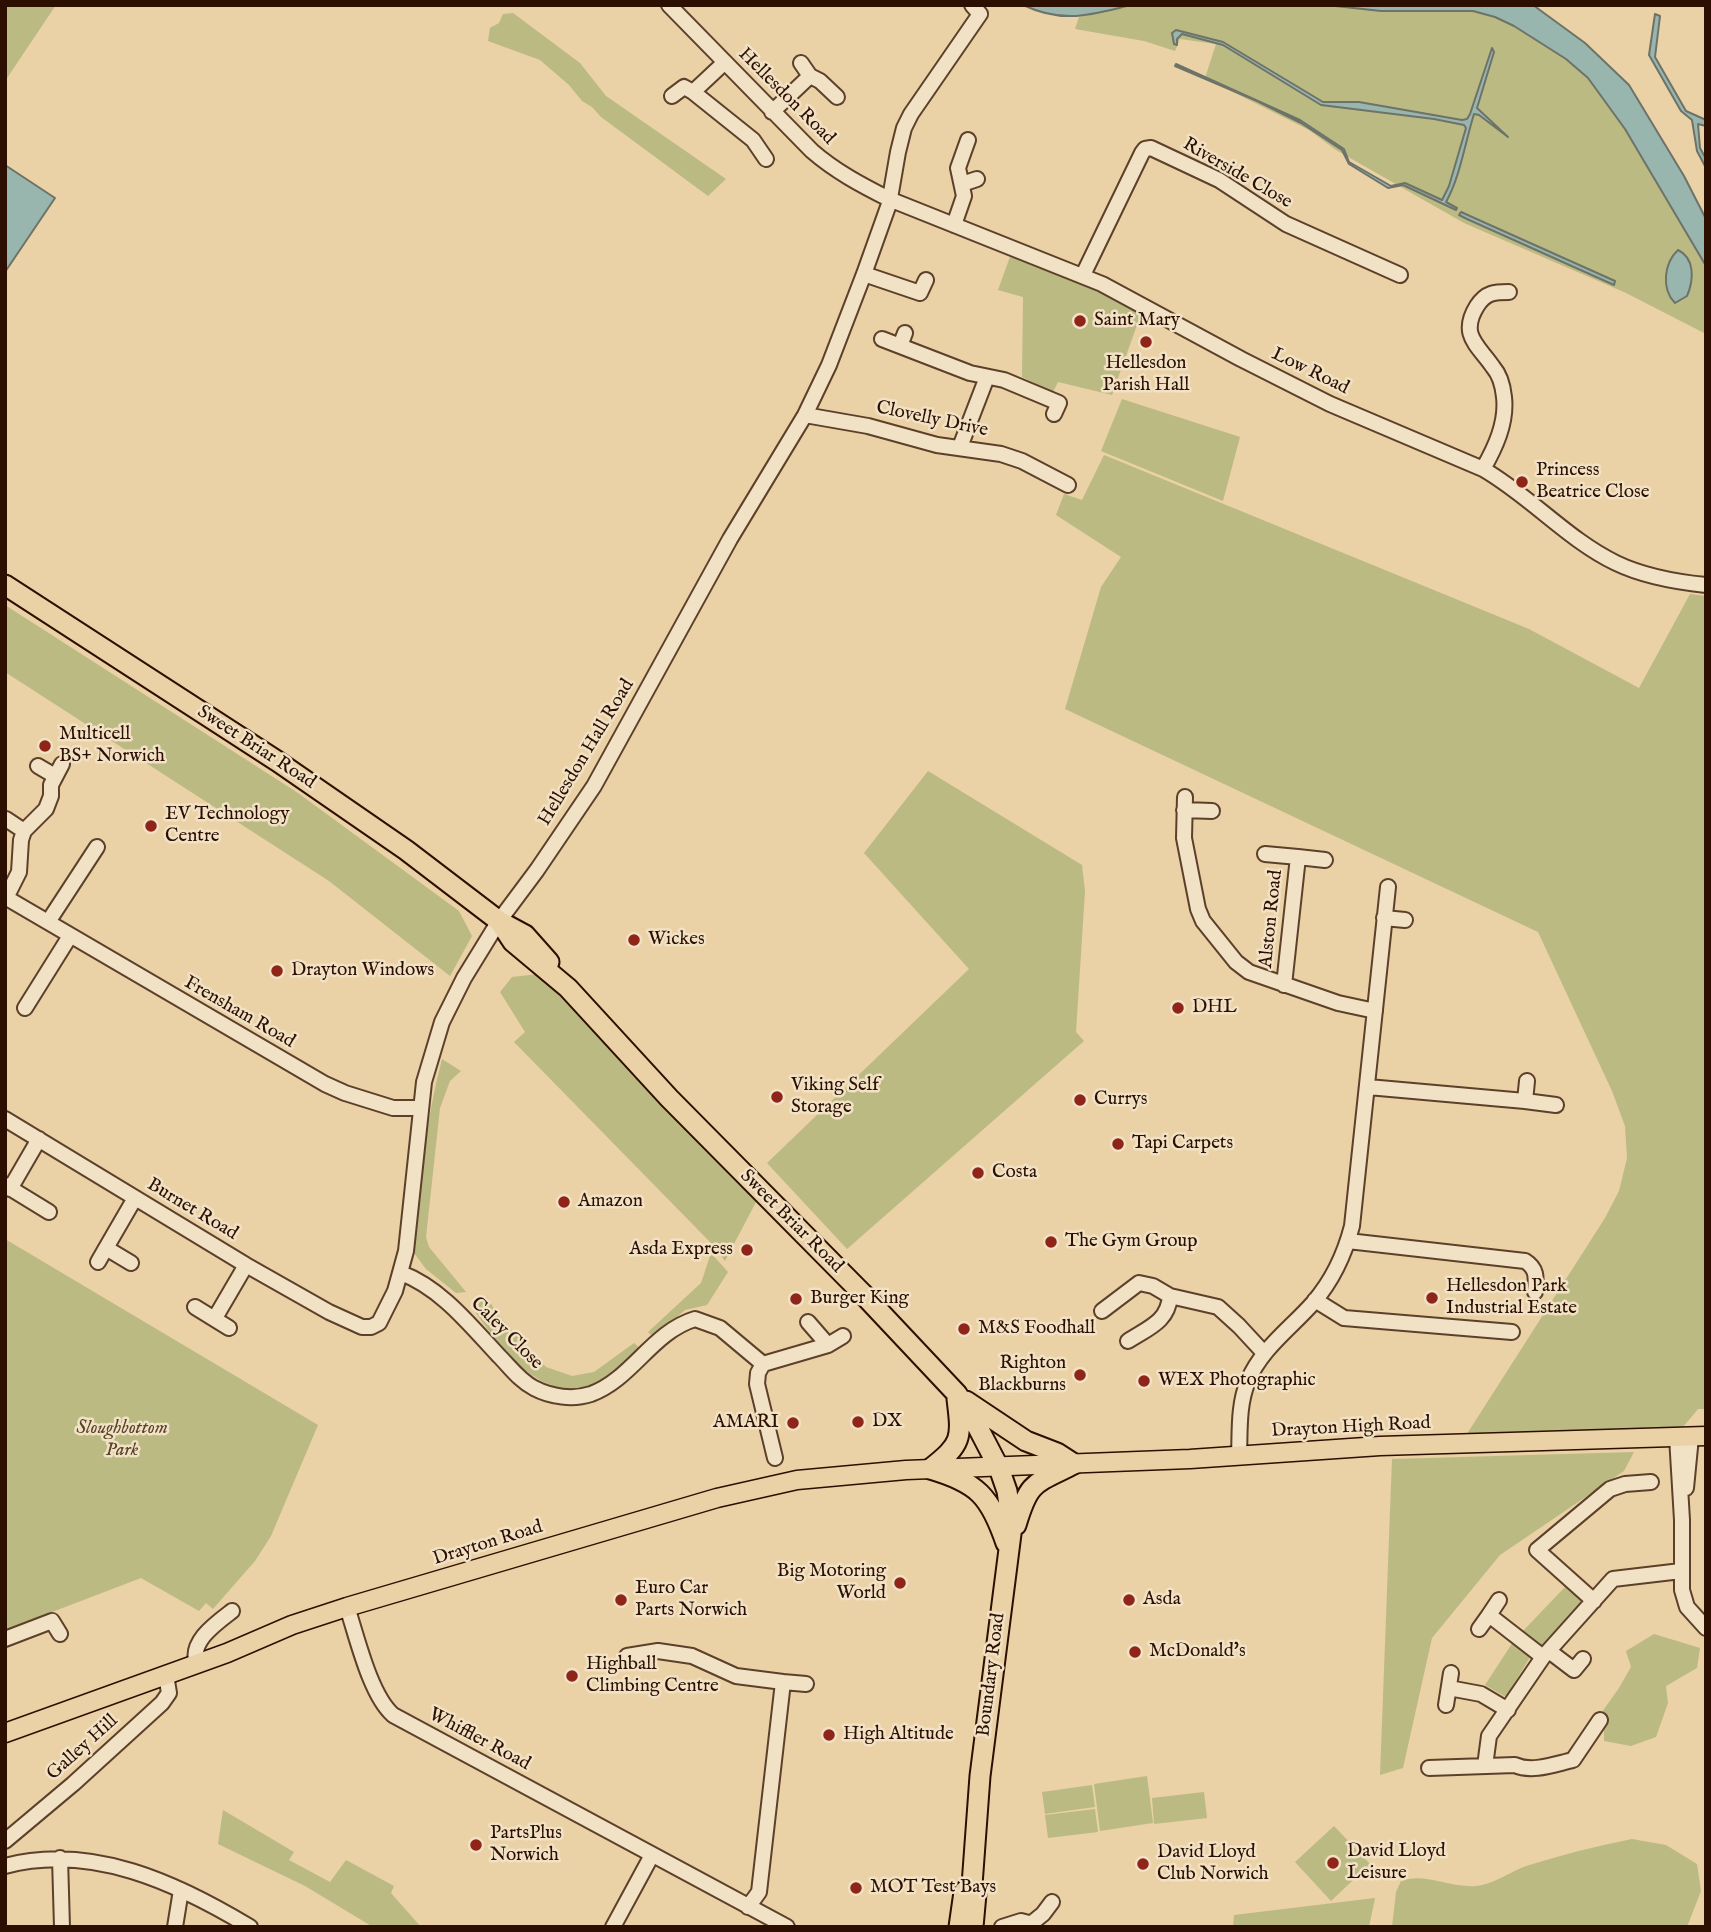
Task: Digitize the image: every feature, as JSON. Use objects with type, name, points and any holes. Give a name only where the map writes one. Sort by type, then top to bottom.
[{"type":"highway","name":"Sweet Briar Road","points":[[5,585],[277,761],[406,850],[499,922],[525,935],[539,948],[568,988],[678,1107],[853,1284],[957,1394],[999,1468]]},
{"type":"highway","points":[[957,1394],[1026,1441],[1057,1453],[1074,1464]]},
{"type":"highway","points":[[929,1469],[949,1454],[957,1443],[960,1424],[957,1394]]},
{"type":"highway","points":[[1009,1551],[1030,1489],[1038,1482],[1074,1464]]},
{"type":"highway","name":"Boundary Road","points":[[973,1927],[976,1894],[972,1885],[980,1776],[1009,1551],[1011,1509],[999,1468]]},
{"type":"highway","points":[[929,1469],[956,1476],[989,1502],[1009,1551]]},
{"type":"highway","name":"Boundary Road","points":[[959,1927],[964,1892],[972,1885]]},
{"type":"main road","name":"Drayton High Road","points":[[999,1468],[1380,1446],[1691,1437]]},
{"type":"main road","name":"Drayton Road","points":[[5,1733],[197,1664],[292,1625],[716,1497],[797,1480],[854,1473],[999,1468]]},
{"type":"street","name":"Hellesdon Road","points":[[668,5],[772,112],[827,164],[889,199]]},
{"type":"street","name":"Hellesdon Hall Road","points":[[362,1327],[379,1323],[388,1308],[401,1273],[409,1229],[420,1108],[428,1064],[442,1022],[464,978],[499,922],[594,786],[730,539],[805,415],[829,365],[864,274],[889,199],[904,128],[980,14],[972,5]]},
{"type":"street","points":[[724,63],[682,88],[764,150]]},
{"type":"street","points":[[772,112],[805,70],[837,97]]},
{"type":"street","points":[[954,225],[964,196],[958,168],[968,140]]},
{"type":"street","name":"Riverside Close","points":[[1083,275],[1142,153],[1151,148],[1219,180],[1286,224],[1400,275]]},
{"type":"street","points":[[962,184],[977,179]]},
{"type":"street","name":"Low Road","points":[[889,199],[1083,275],[1136,300],[1241,359],[1330,404],[1483,470],[1503,481],[1580,540],[1618,564],[1676,582],[1706,585]]},
{"type":"street","points":[[864,274],[920,293],[926,280]]},
{"type":"street","points":[[1483,470],[1496,446],[1504,401],[1502,384],[1495,369],[1475,345],[1470,333],[1470,322],[1481,300],[1489,293],[1510,292]]},
{"type":"street","points":[[882,339],[903,339],[987,377],[1004,380],[1059,403]]},
{"type":"street","points":[[960,447],[987,377]]},
{"type":"street","name":"Clovelly Drive","points":[[805,415],[868,426],[937,444],[1001,454],[1022,461],[1045,480],[1068,485]]},
{"type":"street","points":[[6,898],[19,872],[24,831],[46,809],[51,796],[51,785],[59,770],[38,766]]},
{"type":"street","name":"Alston Road","points":[[1212,811],[1185,804],[1184,838],[1198,909],[1203,920],[1236,962],[1249,972],[1284,985],[1338,1003],[1376,1011]]},
{"type":"street","points":[[6,819],[24,831]]},
{"type":"street","points":[[48,922],[75,890],[97,847]]},
{"type":"street","name":"Alston Road","points":[[1265,854],[1325,860]]},
{"type":"street","name":"Alston Road","points":[[1284,985],[1298,857]]},
{"type":"street","points":[[1239,1456],[1243,1395],[1255,1367],[1264,1353],[1327,1284],[1348,1241],[1352,1226],[1388,887]]},
{"type":"street","name":"Frensham Road","points":[[6,898],[334,1089],[393,1108],[420,1108]]},
{"type":"street","points":[[1384,918],[1405,920]]},
{"type":"street","points":[[25,1008],[70,936]]},
{"type":"street","points":[[1525,1101],[1527,1081]]},
{"type":"street","points":[[1368,1087],[1556,1105]]},
{"type":"street","name":"Burnet Road","points":[[5,1119],[246,1265],[329,1312],[362,1327]]},
{"type":"street","points":[[39,1139],[8,1187],[49,1212]]},
{"type":"street","points":[[98,1262],[135,1198]]},
{"type":"street","points":[[1348,1241],[1525,1261],[1532,1265],[1536,1276],[1535,1292]]},
{"type":"street","points":[[106,1248],[131,1263]]},
{"type":"street","points":[[215,1318],[246,1265]]},
{"type":"street","name":"Caley Close","points":[[401,1273],[431,1290],[459,1313],[520,1378],[550,1395],[567,1398],[589,1395],[608,1386],[669,1330],[695,1319],[720,1328],[764,1364]]},
{"type":"street","points":[[1102,1311],[1139,1283],[1153,1286],[1170,1296],[1218,1307],[1264,1353]]},
{"type":"street","points":[[1128,1341],[1160,1320],[1169,1310],[1170,1296]]},
{"type":"street","points":[[1315,1300],[1344,1318],[1512,1332]]},
{"type":"street","points":[[195,1307],[229,1328]]},
{"type":"street","points":[[808,1322],[828,1345]]},
{"type":"street","points":[[775,1458],[757,1384],[758,1373],[764,1364],[828,1345],[843,1336]]},
{"type":"street","points":[[1691,1437],[1682,1520],[1682,1590],[1687,1607],[1706,1628]]},
{"type":"street","points":[[1594,1601],[1537,1550],[1608,1490],[1632,1477],[1651,1482]]},
{"type":"street","points":[[1485,1766],[1489,1736],[1546,1654],[1613,1579],[1681,1571]]},
{"type":"street","points":[[1479,1629],[1499,1600]]},
{"type":"street","name":"Whiffler Road","points":[[347,1607],[376,1690],[383,1706],[393,1715],[787,1927]]},
{"type":"street","points":[[197,1664],[194,1655],[196,1644],[232,1611]]},
{"type":"street","points":[[1489,1615],[1574,1670],[1583,1660]]},
{"type":"street","points":[[5,1639],[52,1621],[60,1634]]},
{"type":"street","points":[[627,1656],[658,1651],[692,1656],[736,1676],[806,1684]]},
{"type":"street","points":[[1446,1705],[1451,1673]]},
{"type":"street","name":"Galley Hill","points":[[5,1841],[162,1703],[169,1693],[166,1675]]},
{"type":"street","points":[[748,1906],[759,1892],[783,1682]]},
{"type":"street","points":[[1449,1688],[1481,1695],[1508,1710]]},
{"type":"street","points":[[1429,1768],[1544,1767],[1573,1760],[1588,1745],[1600,1720]]},
{"type":"street","points":[[613,1927],[652,1855]]},
{"type":"street","points":[[60,1858],[62,1927]]},
{"type":"street","points":[[5,1866],[60,1858],[112,1866],[181,1890],[250,1927]]},
{"type":"street","points":[[176,1927],[181,1890]]},
{"type":"street","points":[[1002,1927],[1021,1921],[1031,1924],[1052,1902]]},
{"type":"green space","points":[[5,5],[56,5],[5,81]]},
{"type":"green space","points":[[1131,5],[1326,5],[1381,11],[1473,11],[1514,26],[1566,59],[1588,78],[1625,129],[1706,266],[1706,334],[1626,293],[1464,223],[1336,150],[1309,130],[1205,78],[1216,44],[1180,39],[1175,51],[1144,41],[1075,29],[1079,17]]},
{"type":"green space","points":[[513,13],[580,63],[606,96],[726,179],[708,196],[601,117],[540,60],[488,41],[490,28],[499,23],[503,14]]},
{"type":"green space","points":[[1011,254],[1061,272],[1142,311],[1112,395],[1058,382],[1053,392],[1022,377],[1023,297],[998,290]]},
{"type":"green space","points":[[1122,399],[1240,437],[1223,501],[1101,451]]},
{"type":"green space","points":[[1104,455],[1529,629],[1639,688],[1690,594],[1706,596],[1706,1409],[1698,1409],[1683,1427],[1465,1437],[1605,1218],[1619,1191],[1627,1158],[1625,1126],[1612,1091],[1538,932],[1065,709],[1101,587],[1121,557],[1056,515],[1064,494],[1082,500]]},
{"type":"green space","points":[[5,605],[298,793],[459,911],[472,936],[450,976],[329,881],[5,672]]},
{"type":"green space","points":[[928,771],[1082,865],[1085,891],[1076,1032],[1084,1041],[847,1249],[767,1163],[969,969],[864,853]]},
{"type":"green space","points":[[539,974],[756,1202],[725,1261],[710,1242],[514,1042],[525,1032],[500,992],[512,977]]},
{"type":"green space","points":[[442,1059],[461,1071],[450,1081],[440,1108],[426,1237],[429,1247],[466,1292],[456,1293],[426,1269],[414,1253],[427,1131]]},
{"type":"green space","name":"Sloughbottom Park","points":[[5,1239],[318,1425],[271,1536],[255,1561],[213,1609],[206,1603],[199,1611],[141,1578],[5,1630]]},
{"type":"green space","points":[[711,1253],[728,1272],[707,1305],[685,1310],[653,1337],[648,1332],[701,1283]]},
{"type":"green space","points":[[487,1297],[497,1314],[546,1367],[572,1376],[594,1372],[634,1343],[640,1348],[601,1383],[575,1390],[557,1387],[539,1380],[523,1368],[494,1338],[472,1307]]},
{"type":"green space","points":[[1634,1452],[1624,1471],[1500,1555],[1432,1638],[1403,1768],[1380,1775],[1392,1459]]},
{"type":"green space","points":[[1565,1587],[1580,1599],[1581,1603],[1544,1645],[1540,1646],[1523,1634],[1523,1631]]},
{"type":"green space","points":[[1654,1634],[1700,1648],[1697,1668],[1666,1686],[1668,1703],[1656,1737],[1631,1746],[1604,1741],[1602,1712],[1631,1667],[1626,1651]]},
{"type":"green space","points":[[1513,1642],[1532,1654],[1504,1696],[1485,1685]]},
{"type":"green space","points":[[1147,1776],[1153,1823],[1100,1831],[1094,1784]]},
{"type":"green space","points":[[1092,1785],[1095,1807],[1045,1814],[1042,1792]]},
{"type":"green space","points":[[1204,1792],[1207,1818],[1154,1824],[1152,1798]]},
{"type":"green space","points":[[1095,1809],[1098,1832],[1048,1838],[1045,1815]]},
{"type":"green space","points":[[223,1810],[294,1852],[289,1860],[330,1882],[346,1860],[394,1886],[391,1893],[421,1927],[373,1927],[305,1886],[218,1844]]},
{"type":"green space","name":"David Lloyd Leisure","points":[[1334,1826],[1370,1864],[1331,1901],[1295,1862]]},
{"type":"green space","points":[[1632,1839],[1666,1845],[1697,1864],[1701,1891],[1687,1927],[1392,1927],[1396,1892],[1401,1881],[1419,1878],[1466,1886],[1482,1885],[1526,1866]]},
{"type":"green space","points":[[1375,1898],[1369,1927],[1233,1927],[1234,1915]]},
{"type":"water","points":[[1023,5],[1131,5],[1077,16],[1064,16]]},
{"type":"water","points":[[1326,5],[1533,5],[1585,43],[1629,85],[1684,176],[1706,219],[1706,266],[1625,129],[1588,78],[1566,59],[1514,26],[1473,11],[1381,11]]},
{"type":"water","points":[[1655,14],[1660,16],[1655,57],[1686,111],[1706,120],[1706,126],[1698,124],[1700,148],[1706,159],[1706,168],[1697,151],[1692,120],[1681,111],[1649,55]]},
{"type":"water","points":[[1176,30],[1223,42],[1323,102],[1359,102],[1462,120],[1467,119],[1470,114],[1492,48],[1494,52],[1477,108],[1508,137],[1474,114],[1459,171],[1446,202],[1457,208],[1456,210],[1403,185],[1388,188],[1349,164],[1342,150],[1301,123],[1175,66],[1176,64],[1300,120],[1344,149],[1349,162],[1391,186],[1405,183],[1442,200],[1449,186],[1466,128],[1464,125],[1321,105],[1223,45],[1182,34],[1177,39],[1177,45],[1174,44],[1172,33]]},
{"type":"water","points":[[5,165],[55,198],[5,272]]},
{"type":"water","points":[[1461,212],[1615,281],[1614,285],[1467,219],[1459,215]]},
{"type":"water","points":[[1678,250],[1688,258],[1692,277],[1687,296],[1675,303],[1668,291],[1666,276],[1673,255]]},
{"type":"place","name":"Saint Mary","points":[[1080,321]]},
{"type":"place","name":"Hellesdon Parish Hall","points":[[1146,342]]},
{"type":"place","name":"Princess Beatrice Close","points":[[1522,482]]},
{"type":"place","name":"Multicell BS+ Norwich","points":[[45,746]]},
{"type":"place","name":"EV Technology Centre","points":[[151,826]]},
{"type":"place","name":"Wickes","points":[[634,940]]},
{"type":"place","name":"Drayton Windows","points":[[277,971]]},
{"type":"place","name":"DHL","points":[[1178,1008]]},
{"type":"place","name":"Viking Self Storage","points":[[777,1097]]},
{"type":"place","name":"Currys","points":[[1080,1100]]},
{"type":"place","name":"Tapi Carpets","points":[[1118,1144]]},
{"type":"place","name":"Costa","points":[[978,1173]]},
{"type":"place","name":"Amazon","points":[[564,1202]]},
{"type":"place","name":"The Gym Group","points":[[1051,1242]]},
{"type":"place","name":"Asda Express","points":[[747,1250]]},
{"type":"place","name":"Hellesdon Park Industrial Estate","points":[[1432,1298]]},
{"type":"place","name":"Burger King","points":[[796,1299]]},
{"type":"place","name":"M&S Foodhall","points":[[964,1329]]},
{"type":"place","name":"Righton Blackburns","points":[[1080,1375]]},
{"type":"place","name":"WEX Photographic","points":[[1144,1381]]},
{"type":"place","name":"DX","points":[[858,1422]]},
{"type":"place","name":"AMARI","points":[[793,1423]]},
{"type":"place","name":"Big Motoring World","points":[[900,1583]]},
{"type":"place","name":"Euro Car Parts Norwich","points":[[621,1600]]},
{"type":"place","name":"Asda","points":[[1129,1600]]},
{"type":"place","name":"McDonald's","points":[[1135,1652]]},
{"type":"place","name":"Highball Climbing Centre","points":[[572,1676]]},
{"type":"place","name":"High Altitude","points":[[829,1735]]},
{"type":"place","name":"PartsPlus Norwich","points":[[476,1845]]},
{"type":"place","name":"David Lloyd Leisure","points":[[1333,1863]]},
{"type":"place","name":"David Lloyd Club Norwich","points":[[1143,1864]]},
{"type":"place","name":"MOT Test Bays","points":[[856,1888]]}]
